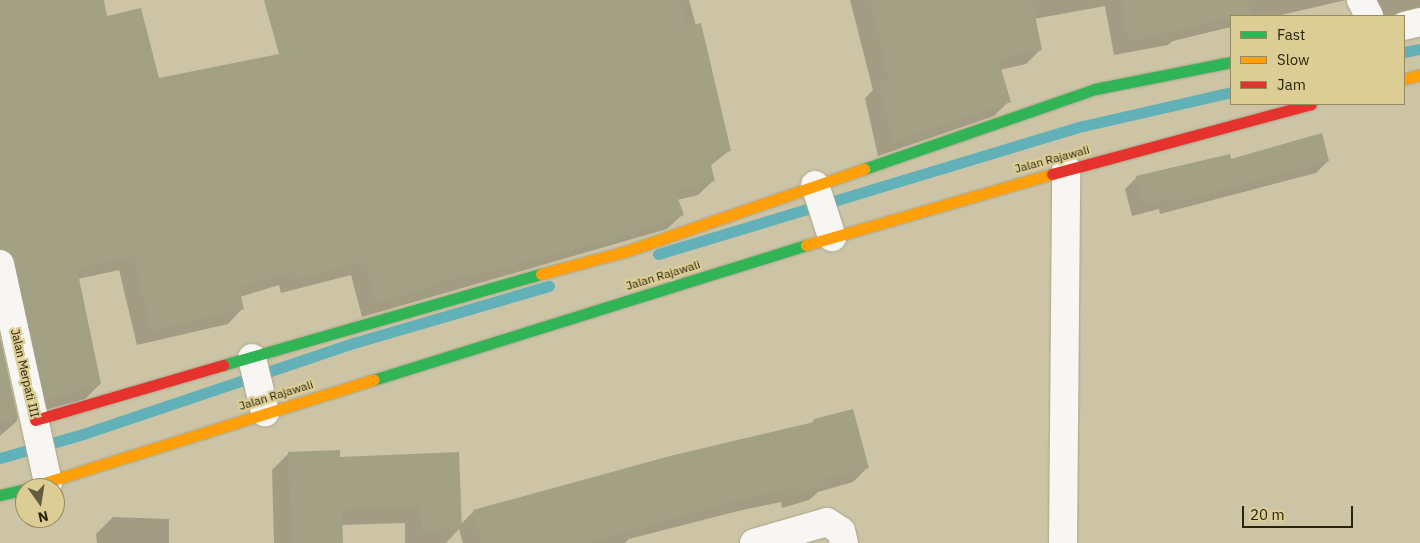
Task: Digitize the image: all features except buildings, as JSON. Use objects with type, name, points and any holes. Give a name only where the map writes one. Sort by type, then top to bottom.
[{"type":"street","points":[[1361,0],[1368,15]]},
{"type":"street","points":[[1405,26],[1420,22]]},
{"type":"street","points":[[36,424],[254,364],[429,304],[627,252],[817,190],[1096,89],[1230,62]]},
{"type":"street","points":[[1405,79],[1420,75]]},
{"type":"street","name":"Jalan Rajawali","points":[[60,478],[264,406],[830,230],[1307,105]]},
{"type":"street","points":[[1063,543],[1066,169]]},
{"type":"street","points":[[817,190],[830,230]]},
{"type":"street","name":"Jalan Merpati III","points":[[0,264],[42,456],[36,478]]},
{"type":"street","points":[[254,364],[264,406]]},
{"type":"street","name":"Jalan Rajawali","points":[[0,496],[15,492]]},
{"type":"street","points":[[754,543],[827,522],[841,531],[844,543]]},
{"type":"waterway","points":[[1405,52],[1420,49]]},
{"type":"waterway","points":[[658,254],[1083,126],[1230,92]]},
{"type":"waterway","points":[[0,458],[83,434],[357,342],[549,286]]},
{"type":"traffic: fast","points":[[864,169],[1095,89],[1230,62]]},
{"type":"traffic: fast","points":[[373,380],[806,245]]},
{"type":"traffic: fast","points":[[223,365],[541,274]]},
{"type":"traffic: fast","points":[[0,495],[15,491]]},
{"type":"traffic: slow","points":[[1405,79],[1420,75]]},
{"type":"traffic: slow","points":[[541,274],[627,251],[864,169]]},
{"type":"traffic: slow","points":[[806,245],[1052,174]]},
{"type":"traffic: slow","points":[[60,478],[373,380]]},
{"type":"traffic: jam","points":[[1052,174],[1307,105]]},
{"type":"traffic: jam","points":[[35,420],[223,365]]}]
